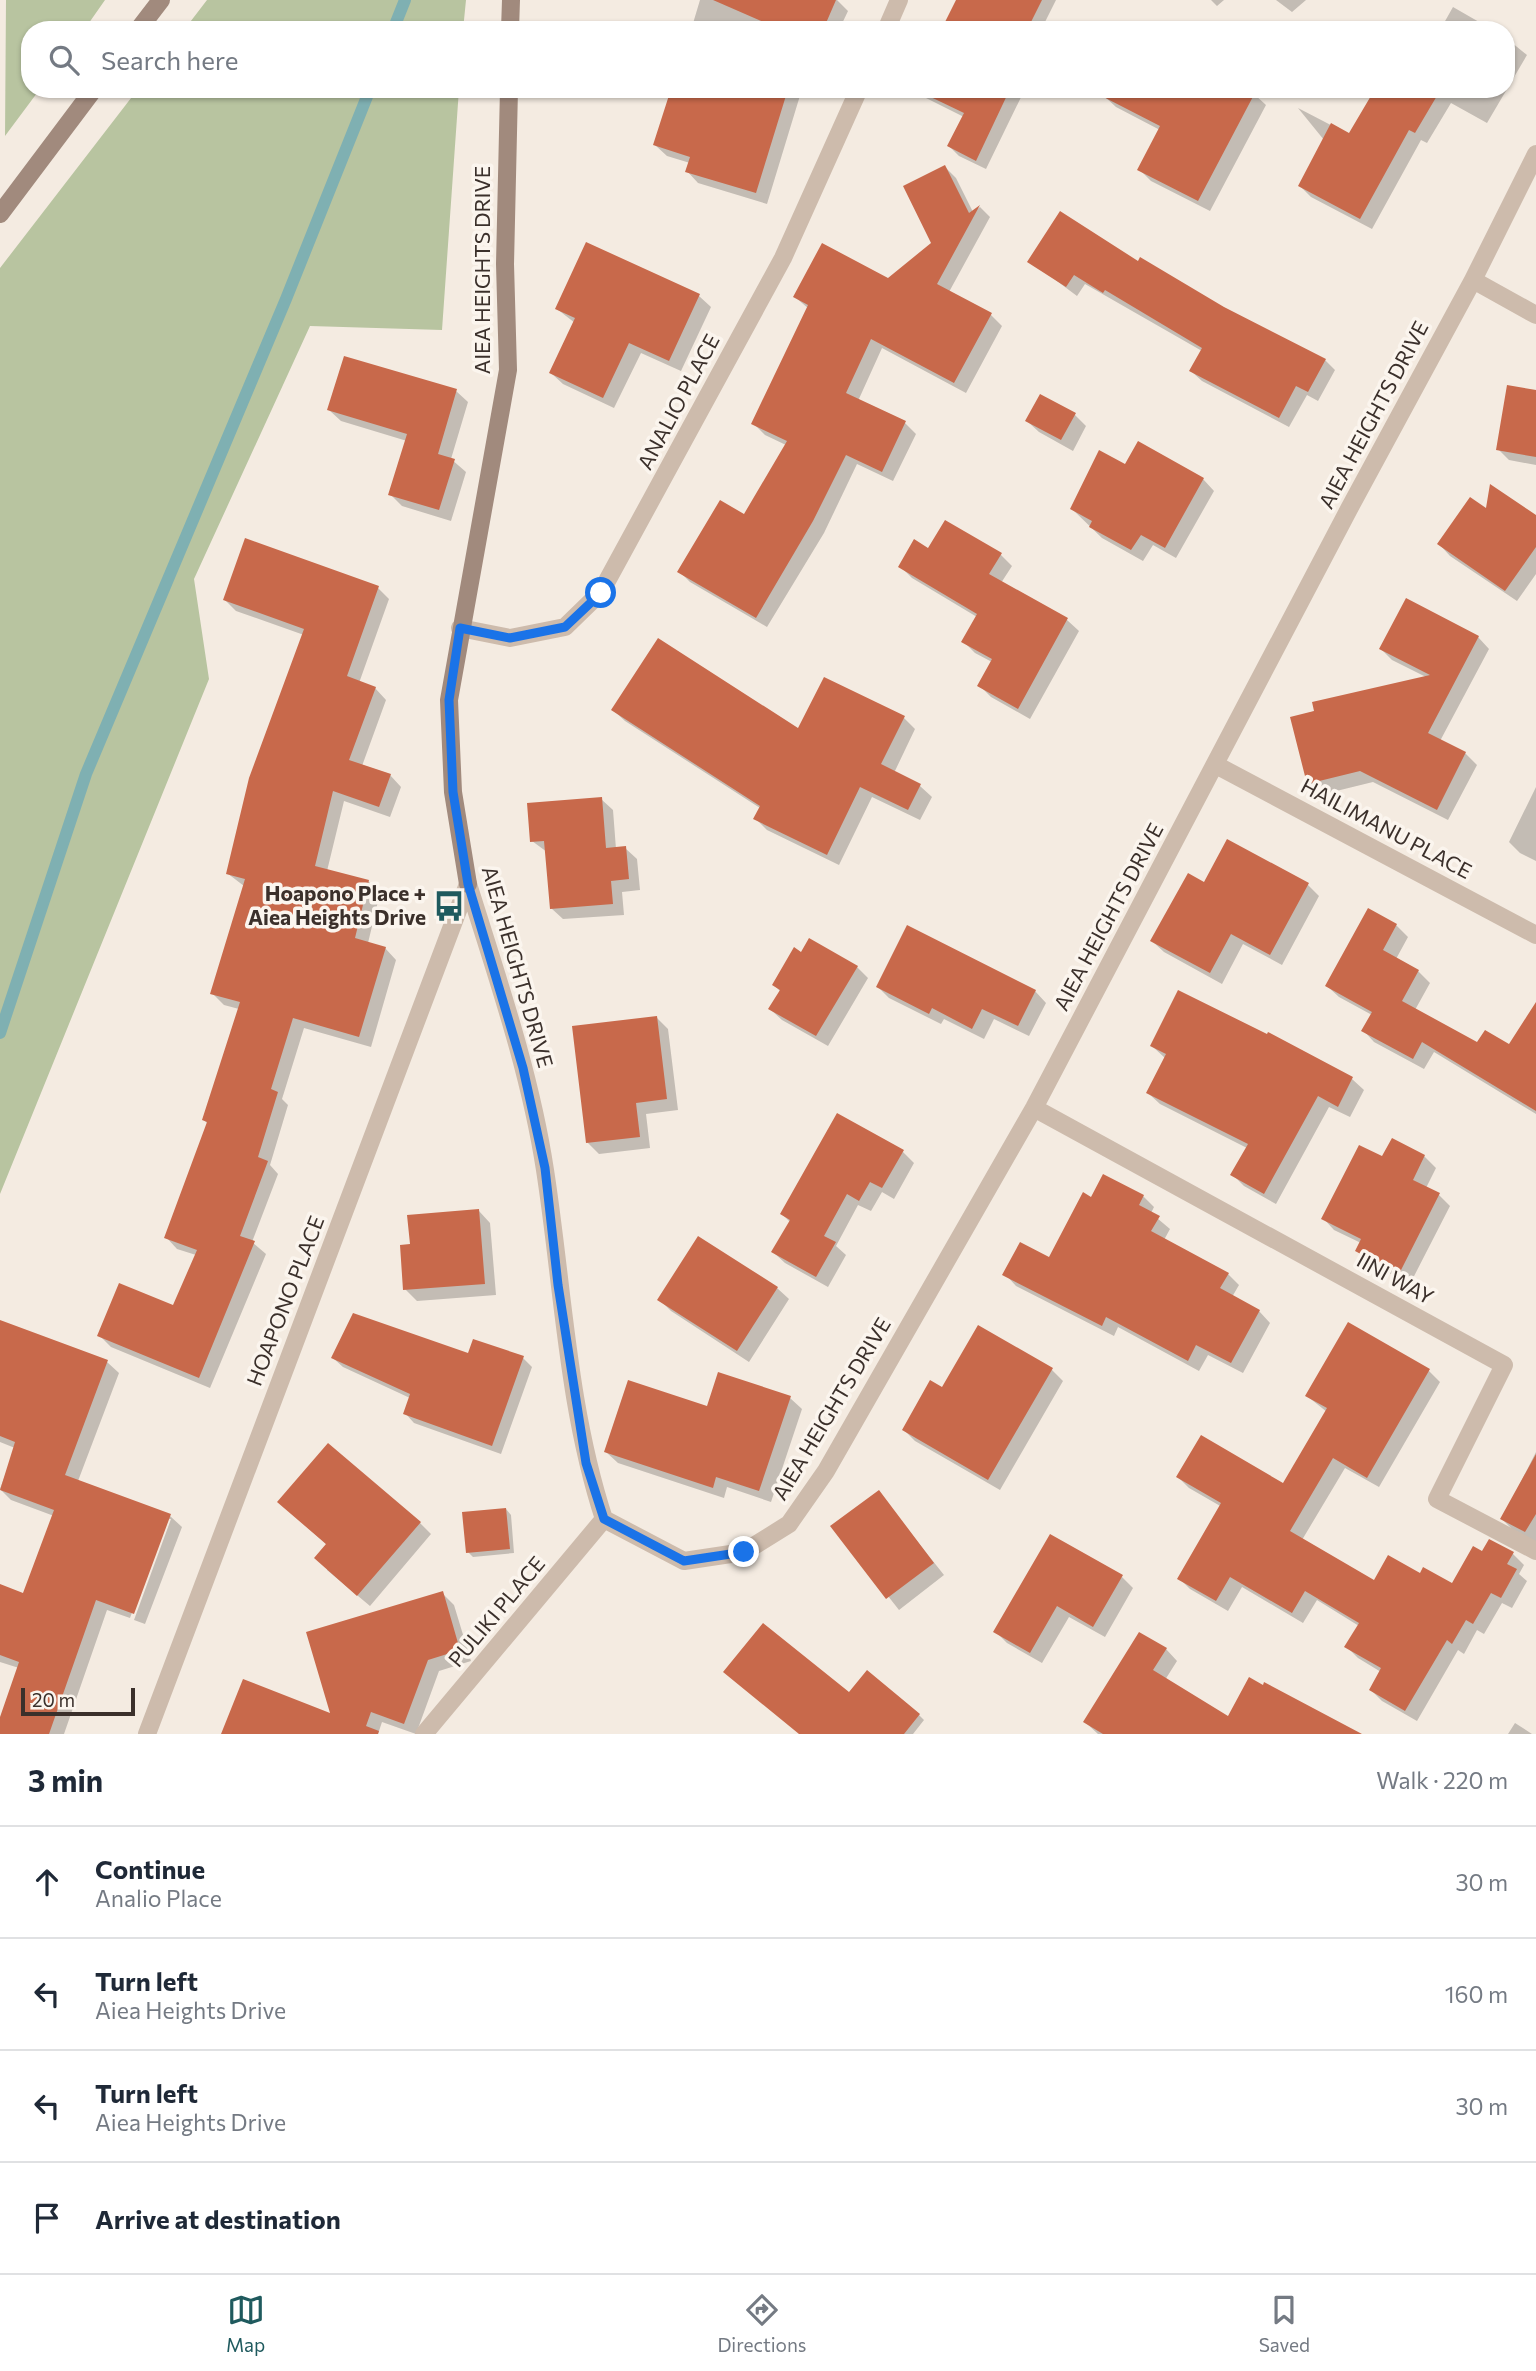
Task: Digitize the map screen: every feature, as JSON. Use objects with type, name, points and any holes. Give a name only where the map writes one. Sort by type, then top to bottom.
[{"type":"street","points":[[145,21],[161,0]]},
{"type":"street","points":[[510,21],[511,0]]},
{"type":"street","points":[[890,21],[899,0]]},
{"type":"street","points":[[0,214],[87,98]]},
{"type":"street","name":"AIEA HEIGHTS DRIVE","points":[[509,98],[505,264],[508,370],[449,700],[453,792],[468,884],[520,1056],[545,1168],[558,1285],[586,1463],[604,1519],[684,1561],[744,1552],[789,1524],[826,1471],[1034,1108],[1355,497],[1473,280],[1536,154]]},
{"type":"street","name":"ANALIO PLACE","points":[[460,628],[510,638],[565,627],[601,593],[783,258],[855,98]]},
{"type":"street","points":[[1473,280],[1536,315]]},
{"type":"street","name":"HAILIMANU PLACE","points":[[1216,765],[1536,934]]},
{"type":"street","name":"HOAPONO PLACE","points":[[147,1734],[468,884]]},
{"type":"street","name":"IINI WAY","points":[[1034,1108],[1504,1365],[1437,1499],[1536,1550]]},
{"type":"street","name":"PULIKI PLACE","points":[[424,1734],[604,1519]]},
{"type":"green space","points":[[6,0],[105,0],[90,21],[21,21],[21,98],[33,98],[5,136]]},
{"type":"green space","points":[[207,0],[466,0],[464,21],[191,21]]},
{"type":"green space","points":[[131,98],[458,98],[442,330],[310,326],[194,579],[209,679],[0,1194],[0,268]]},
{"type":"building","points":[[713,0],[836,0],[827,21],[761,21]]},
{"type":"building","points":[[956,0],[1042,0],[1032,21],[946,21]]},
{"type":"building","points":[[668,98],[785,98],[756,193],[685,172],[690,157],[653,145]]},
{"type":"building","points":[[933,98],[1006,98],[976,161],[947,146],[964,113]]},
{"type":"building","points":[[1106,98],[1252,98],[1198,201],[1137,170],[1160,126]]},
{"type":"building","points":[[1370,98],[1436,98],[1415,133],[1409,130],[1360,219],[1298,186],[1331,123],[1349,133]]},
{"type":"building","points":[[945,165],[969,213],[980,205],[937,284],[992,313],[954,383],[871,339],[846,393],[906,421],[882,472],[846,455],[813,521],[756,618],[677,572],[720,500],[744,514],[787,441],[751,424],[808,305],[793,297],[822,243],[888,278],[931,243],[903,186]]},
{"type":"building","points":[[1060,211],[1138,261],[1140,257],[1224,307],[1326,359],[1308,392],[1296,386],[1279,418],[1189,371],[1202,348],[1105,290],[1103,293],[1074,275],[1066,287],[1027,262]]},
{"type":"building","points":[[586,242],[700,294],[669,361],[629,343],[603,398],[549,373],[575,318],[555,309]]},
{"type":"building","points":[[344,356],[457,389],[438,454],[455,459],[439,510],[388,495],[407,434],[327,410]]},
{"type":"building","points":[[1507,385],[1536,390],[1536,457],[1496,450]]},
{"type":"building","points":[[1040,394],[1076,413],[1061,440],[1025,421]]},
{"type":"building","points":[[1138,441],[1204,478],[1165,548],[1141,535],[1131,550],[1089,527],[1092,521],[1070,509],[1099,450],[1125,464]]},
{"type":"building","points":[[1490,484],[1536,515],[1536,547],[1505,591],[1437,544],[1470,497],[1486,508]]},
{"type":"building","points":[[945,520],[1002,553],[989,574],[1068,618],[1018,709],[977,686],[992,659],[961,642],[977,614],[898,567],[914,539],[928,548]]},
{"type":"building","points":[[245,538],[379,586],[347,676],[376,687],[349,760],[391,774],[379,807],[333,791],[315,866],[369,880],[355,938],[386,947],[359,1037],[293,1018],[271,1089],[278,1092],[258,1157],[268,1161],[240,1236],[255,1241],[199,1378],[97,1336],[119,1283],[173,1305],[197,1250],[164,1238],[207,1122],[202,1120],[240,1002],[210,994],[245,879],[226,874],[249,778],[304,629],[223,600]]},
{"type":"building","points":[[1406,598],[1479,636],[1428,733],[1466,752],[1437,810],[1360,771],[1307,784],[1290,717],[1314,711],[1312,702],[1430,675],[1379,649]]},
{"type":"building","points":[[658,638],[798,728],[824,677],[905,716],[881,764],[921,784],[908,810],[860,787],[827,855],[753,819],[760,806],[611,710]]},
{"type":"building","points":[[602,797],[606,848],[626,846],[629,879],[611,881],[613,904],[550,909],[544,841],[530,842],[527,803]]},
{"type":"building","points":[[1227,839],[1309,883],[1270,955],[1231,934],[1210,973],[1150,941],[1188,873],[1204,882]]},
{"type":"building","points":[[1368,908],[1397,924],[1383,950],[1419,970],[1402,1001],[1477,1042],[1485,1030],[1509,1044],[1536,1002],[1536,1111],[1422,1042],[1413,1059],[1361,1031],[1372,1012],[1325,986]]},
{"type":"building","points":[[907,925],[1036,990],[1018,1026],[982,1009],[972,1029],[932,1008],[929,1014],[876,987]]},
{"type":"building","points":[[809,938],[858,966],[816,1036],[768,1009],[780,990],[772,985],[794,947],[801,952]]},
{"type":"building","points":[[1178,990],[1267,1034],[1268,1032],[1353,1077],[1338,1107],[1318,1096],[1264,1194],[1230,1175],[1248,1144],[1146,1093],[1166,1054],[1150,1046]]},
{"type":"building","points":[[657,1016],[667,1099],[636,1103],[640,1137],[586,1143],[572,1026]]},
{"type":"building","points":[[837,1113],[904,1150],[882,1188],[870,1182],[859,1201],[847,1194],[824,1236],[836,1242],[816,1277],[771,1252],[790,1220],[780,1214]]},
{"type":"building","points":[[1392,1138],[1425,1155],[1413,1180],[1440,1193],[1399,1274],[1355,1251],[1361,1239],[1321,1219],[1359,1145],[1382,1156]]},
{"type":"building","points":[[1103,1174],[1144,1195],[1139,1205],[1160,1216],[1151,1231],[1229,1273],[1220,1288],[1260,1310],[1231,1363],[1196,1345],[1188,1361],[1106,1317],[1102,1326],[1002,1275],[1020,1242],[1049,1257],[1083,1192],[1091,1197]]},
{"type":"building","points":[[479,1209],[485,1284],[403,1290],[400,1245],[410,1244],[407,1215]]},
{"type":"building","points":[[698,1236],[778,1287],[737,1351],[657,1300]]},
{"type":"building","points":[[353,1313],[468,1353],[473,1339],[524,1356],[492,1446],[403,1414],[410,1394],[331,1358]]},
{"type":"building","points":[[0,1320],[108,1360],[65,1475],[171,1514],[134,1614],[96,1600],[49,1734],[0,1734],[0,1717],[19,1662],[0,1655],[0,1584],[23,1593],[54,1510],[0,1490],[15,1442],[0,1436]]},
{"type":"building","points":[[1348,1322],[1430,1369],[1367,1478],[1333,1458],[1290,1531],[1374,1580],[1388,1555],[1420,1573],[1423,1567],[1452,1583],[1473,1546],[1482,1551],[1489,1539],[1514,1552],[1507,1564],[1517,1569],[1501,1598],[1491,1593],[1473,1624],[1466,1620],[1452,1644],[1447,1640],[1405,1711],[1369,1690],[1381,1668],[1344,1647],[1359,1623],[1305,1591],[1292,1613],[1230,1577],[1216,1601],[1177,1579],[1221,1503],[1176,1477],[1201,1435],[1283,1483],[1327,1408],[1305,1396]]},
{"type":"building","points":[[978,1325],[1053,1368],[988,1480],[902,1430],[930,1380],[942,1387]]},
{"type":"building","points":[[718,1372],[791,1396],[759,1491],[716,1477],[713,1488],[604,1452],[628,1380],[707,1406]]},
{"type":"building","points":[[328,1443],[421,1522],[357,1596],[314,1558],[326,1544],[277,1502]]},
{"type":"building","points":[[1536,1454],[1536,1514],[1525,1532],[1500,1519]]},
{"type":"building","points":[[879,1490],[934,1563],[886,1599],[830,1526]]},
{"type":"building","points":[[506,1508],[510,1549],[466,1553],[462,1512]]},
{"type":"building","points":[[1050,1534],[1123,1575],[1093,1627],[1057,1606],[1030,1653],[993,1632]]},
{"type":"building","points":[[443,1591],[460,1650],[428,1660],[404,1724],[371,1712],[366,1726],[379,1731],[378,1734],[221,1734],[243,1679],[330,1713],[306,1632]]},
{"type":"building","points":[[763,1623],[849,1692],[867,1670],[920,1714],[904,1734],[799,1734],[723,1672]]},
{"type":"building","points":[[1139,1632],[1167,1648],[1153,1670],[1228,1716],[1249,1677],[1263,1685],[1264,1682],[1362,1734],[1103,1734],[1083,1722]]},
{"type":"waterway","points":[[397,21],[405,0]]},
{"type":"waterway","points":[[0,1033],[86,774],[286,299],[366,98]]},
{"type":"place","name":"Hoapono Place + Aiea Heights Drive","points":[[449,906]]},
{"type":"route","points":[[601,593],[565,627],[510,638],[460,628],[449,700],[453,792],[468,884],[523,1068],[545,1168],[558,1285],[586,1463],[604,1519],[684,1561],[744,1552]]}]
